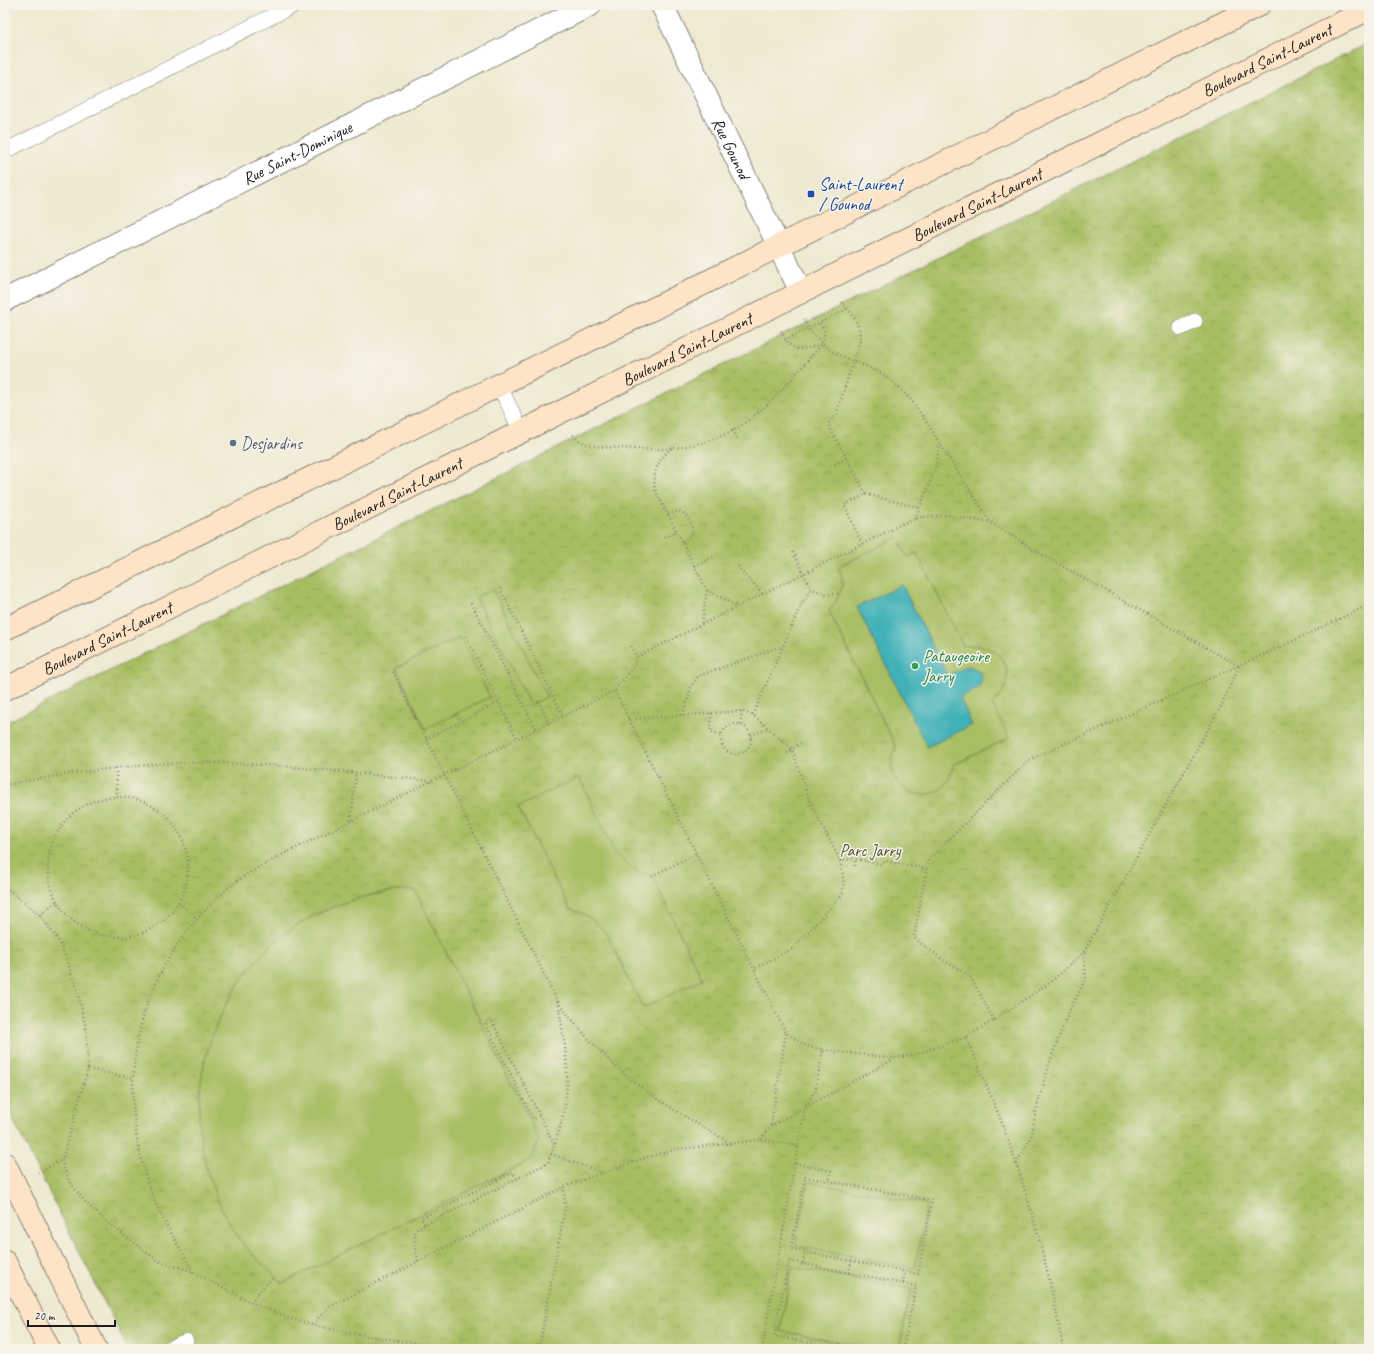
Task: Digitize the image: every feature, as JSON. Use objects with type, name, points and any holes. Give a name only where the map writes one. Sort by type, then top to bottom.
[{"type":"main road","points":[[5,629],[1259,5]]},
{"type":"main road","name":"Boulevard Saint-Laurent","points":[[5,689],[1369,9]]},
{"type":"main road","points":[[5,1164],[96,1349]]},
{"type":"main road","points":[[5,1262],[49,1349]]},
{"type":"street","name":"Rue Saint-Dominique","points":[[5,300],[590,5]]},
{"type":"street","name":"Rue Gounod","points":[[662,5],[801,292]]},
{"type":"lane","points":[[5,151],[294,5]]},
{"type":"lane","points":[[1181,328],[1195,321]]},
{"type":"lane","points":[[498,385],[521,431]]},
{"type":"lane","points":[[168,1349],[186,1341]]},
{"type":"path","points":[[842,302],[857,322],[861,332],[860,341],[836,415],[828,424],[866,494]]},
{"type":"path","points":[[785,340],[847,308]]},
{"type":"path","points":[[804,320],[822,344],[837,355],[871,368],[885,376],[902,390],[916,406],[990,522]]},
{"type":"path","points":[[572,435],[585,443],[597,446],[632,449],[672,448],[711,439],[733,430],[741,426],[761,410],[822,344],[825,332],[820,323]]},
{"type":"path","points":[[781,331],[785,340],[793,348],[802,350],[822,344]]},
{"type":"path","points":[[733,430],[738,441]]},
{"type":"path","points":[[915,519],[936,467],[940,445]]},
{"type":"path","points":[[672,448],[660,460],[654,473],[655,490],[707,590],[738,606]]},
{"type":"path","points":[[832,466],[847,458]]},
{"type":"path","points":[[862,543],[844,505],[866,494],[920,508]]},
{"type":"path","points":[[668,514],[679,511],[684,512],[689,520],[693,534],[682,543]]},
{"type":"path","points":[[636,657],[862,543],[915,519],[935,515],[944,515],[990,522],[1039,553],[1239,666]]},
{"type":"path","points":[[689,520],[693,518]]},
{"type":"path","points":[[664,537],[676,532]]},
{"type":"path","points":[[793,552],[811,589],[827,594],[840,594]]},
{"type":"path","points":[[694,566],[713,557]]},
{"type":"path","points":[[738,566],[742,574],[754,582],[762,594]]},
{"type":"path","points":[[500,588],[563,716]]},
{"type":"path","points":[[753,715],[801,605],[811,589]]},
{"type":"path","points":[[701,624],[707,590]]},
{"type":"path","points":[[471,603],[536,729]]},
{"type":"path","points":[[994,1020],[970,976],[945,961],[914,938],[928,860],[1029,760],[1239,666],[1369,605]]},
{"type":"path","points":[[466,636],[517,739]]},
{"type":"path","points":[[193,1272],[160,1211],[144,1170],[134,1124],[132,1078],[134,1054],[150,998],[161,972],[175,948],[197,918],[234,883],[280,856],[614,691],[633,667],[636,657],[631,646]]},
{"type":"path","points":[[683,715],[691,687],[698,676],[783,646]]},
{"type":"path","points":[[614,691],[786,1033],[805,1045],[823,1050],[894,1058],[914,1055],[966,1037],[1051,982],[1084,952],[1222,704],[1239,666]]},
{"type":"path","points":[[393,672],[558,1002],[578,1028],[596,1047],[637,1084],[730,1143]]},
{"type":"path","points":[[538,701],[549,723]]},
{"type":"path","points":[[426,739],[499,702]]},
{"type":"path","points":[[628,718],[742,711],[753,715],[792,749],[810,802],[840,860],[844,883],[842,895],[792,949],[753,969]]},
{"type":"path","points":[[740,724],[742,711]]},
{"type":"path","points":[[711,713],[711,732],[722,735]]},
{"type":"path","points":[[457,714],[461,721]]},
{"type":"path","points":[[740,724],[748,729],[751,735],[751,742],[748,748],[737,754],[725,750],[722,744],[722,735],[727,726],[740,724]]},
{"type":"path","points":[[751,735],[768,728]]},
{"type":"path","points":[[787,753],[802,742]]},
{"type":"path","points":[[5,785],[66,773],[116,768],[190,764],[268,765],[432,781]]},
{"type":"path","points":[[116,768],[118,797]]},
{"type":"path","points":[[351,821],[356,773]]},
{"type":"path","points":[[118,797],[136,799],[153,806],[168,817],[180,832],[186,849],[189,868],[186,886],[179,903],[167,918],[152,928],[135,935],[117,937],[99,934],[82,927],[68,916],[57,901],[50,884],[48,866],[51,849],[58,832],[69,818],[83,807],[99,799],[118,797]]},
{"type":"path","points":[[652,876],[696,854]]},
{"type":"path","points":[[840,860],[856,859],[880,864],[886,862],[926,869]]},
{"type":"path","points":[[855,866],[856,859]]},
{"type":"path","points":[[5,887],[40,914],[63,950],[78,992],[86,1029],[88,1070],[62,1160],[64,1172],[69,1181],[88,1204],[116,1230],[160,1261],[193,1272],[251,1303],[283,1316],[314,1326],[461,1349]]},
{"type":"path","points":[[40,914],[57,901]]},
{"type":"path","points":[[179,903],[197,918]]},
{"type":"path","points":[[1016,1165],[1031,1138],[1036,1110],[1052,1055],[1069,1011],[1086,979],[1084,952]]},
{"type":"path","points":[[418,1261],[414,1238],[415,1231],[424,1224],[548,1163],[565,1109],[567,1077],[567,1055],[558,1002]]},
{"type":"path","points":[[539,1116],[533,1119],[488,1030],[485,1023],[491,1019],[517,1068],[554,1145]]},
{"type":"path","points":[[771,1126],[786,1033]]},
{"type":"path","points":[[966,1037],[1001,1122],[1016,1165],[1050,1278],[1063,1349]]},
{"type":"path","points":[[762,1349],[805,1107],[815,1091],[823,1050]]},
{"type":"path","points":[[760,1140],[771,1126],[894,1058]]},
{"type":"path","points":[[88,1070],[132,1078]]},
{"type":"path","points":[[314,1326],[318,1318],[331,1306],[564,1187],[647,1157],[679,1149],[760,1140],[798,1145]]},
{"type":"path","points":[[551,1154],[604,1173]]},
{"type":"path","points":[[34,1175],[62,1160]]},
{"type":"path","points":[[795,1163],[831,1171],[829,1182]]},
{"type":"path","points":[[424,1224],[421,1218],[495,1179],[513,1172],[516,1178]]},
{"type":"path","points":[[805,1177],[932,1200],[918,1274],[851,1258],[805,1252],[791,1249],[805,1177]]},
{"type":"path","points":[[539,1349],[565,1208],[564,1187]]},
{"type":"path","points":[[803,1263],[805,1252]]},
{"type":"path","points":[[849,1272],[851,1258]]},
{"type":"path","points":[[844,1349],[774,1336],[789,1261],[916,1286],[904,1349]]},
{"type":"path","points":[[903,1283],[905,1271]]},
{"type":"path","points":[[251,1303],[260,1290],[275,1276]]},
{"type":"path","points":[[794,1349],[796,1340]]},
{"type":"path","points":[[839,1348],[840,1342]]},
{"type":"path","points":[[771,1349],[778,1349]]},
{"type":"green space","name":"Parc Jarry","points":[[1369,43],[1369,1349],[128,1349],[5,1104],[5,723]]},
{"type":"green space","points":[[898,537],[907,557],[917,553],[963,646],[977,646],[989,649],[998,655],[1004,663],[1007,672],[1006,683],[1001,694],[992,704],[1009,738],[953,765],[947,781],[938,791],[926,795],[913,793],[902,787],[894,777],[892,763],[896,747],[829,611],[841,590],[842,579],[838,567]]},
{"type":"green space","points":[[493,589],[547,697],[530,705],[476,597]]},
{"type":"green space","points":[[460,637],[490,697],[425,729],[396,668]]},
{"type":"green space","points":[[579,777],[616,855],[635,871],[652,876],[702,979],[643,1008],[608,936],[600,926],[591,919],[582,913],[570,909],[518,807]]},
{"type":"green space","points":[[415,890],[539,1139],[532,1159],[283,1283],[253,1254],[237,1235],[217,1198],[204,1158],[199,1118],[202,1078],[211,1038],[228,1001],[251,967],[281,937],[308,919],[338,905],[385,892]]},
{"type":"green space","points":[[808,1182],[927,1204],[915,1268],[796,1246]]},
{"type":"green space","points":[[792,1267],[911,1289],[899,1349],[874,1349],[780,1331]]},
{"type":"water","name":"Pataugeoire Jarry","points":[[902,585],[947,675],[969,666],[980,672],[982,677],[979,687],[960,698],[972,725],[927,747],[857,607]]},
{"type":"place","name":"Saint-Laurent / Gounod","points":[[811,194]]},
{"type":"place","name":"Desjardins","points":[[233,443]]},
{"type":"place","name":"Pataugeoire Jarry","points":[[915,666]]}]
